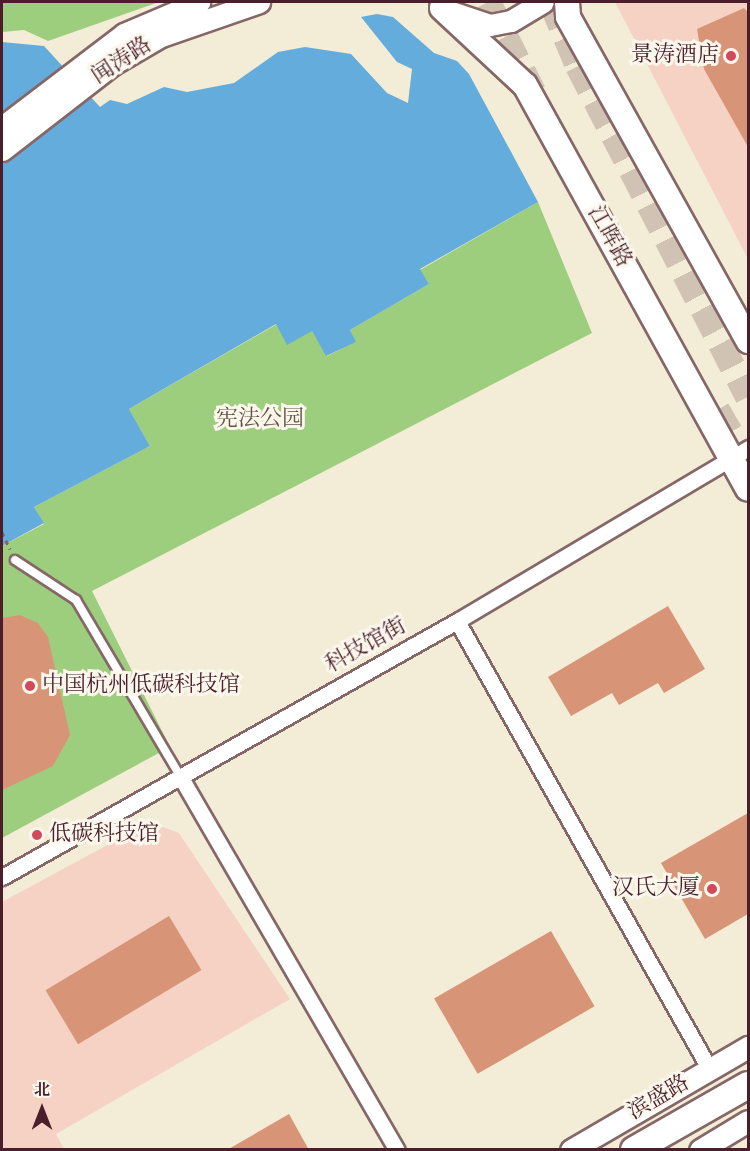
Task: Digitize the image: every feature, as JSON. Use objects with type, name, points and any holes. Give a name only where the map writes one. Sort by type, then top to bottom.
[{"type":"highway","points":[[634,1149],[748,1085]]},
{"type":"main road","name":"闻涛路","points":[[2,150],[106,58],[124,34],[199,2]]},
{"type":"main road","name":"闻涛路","points":[[2,126],[106,58],[259,2]]},
{"type":"main road","points":[[436,4],[464,20],[489,25],[511,21],[543,2]]},
{"type":"main road","points":[[567,2],[568,17],[748,341]]},
{"type":"main road","name":"江晖路","points":[[436,4],[525,85],[740,453],[748,489]]},
{"type":"main road","name":"滨盛路","points":[[571,1149],[748,1047]]},
{"type":"main road","points":[[700,1149],[748,1121]]},
{"type":"street","name":"科技馆街","points":[[2,877],[457,621],[740,453]]},
{"type":"street","points":[[457,621],[709,1068]]},
{"type":"street","points":[[180,776],[398,1149]]},
{"type":"lane","points":[[15,560],[76,600],[180,776]]},
{"type":"path","points":[[2,532],[15,560]]},
{"type":"shaded area","points":[[615,2],[748,2],[748,259]]},
{"type":"shaded area","points":[[157,825],[179,833],[290,999],[56,1134],[64,1149],[2,1150],[2,902],[137,829]]},
{"type":"green space","points":[[2,2],[159,2],[48,41],[24,30],[2,32]]},
{"type":"green space","name":"宪法公园","points":[[538,202],[592,333],[92,591],[170,747],[2,838],[2,546],[44,524],[34,507],[150,446],[129,409],[277,324],[312,331],[327,356],[355,342],[350,330],[429,284],[420,270]]},
{"type":"water","points":[[377,14],[393,17],[434,53],[457,61],[469,74],[538,202],[420,269],[429,284],[350,330],[356,342],[326,356],[312,331],[287,345],[276,324],[129,409],[150,446],[34,507],[44,523],[2,546],[2,42],[44,46],[100,107],[110,100],[127,104],[164,87],[187,92],[234,83],[278,52],[305,47],[351,54],[387,93],[408,103],[412,69],[397,62],[361,17]]},
{"type":"building","points":[[744,8],[748,12],[748,147],[704,69],[697,29]]},
{"type":"building","points":[[668,606],[705,669],[664,693],[658,683],[619,705],[612,693],[571,716],[548,677]]},
{"type":"building","name":"中国杭州低碳科技馆","points":[[20,615],[38,623],[48,637],[70,735],[53,766],[2,790],[2,618]]},
{"type":"building","name":"汉氏大厦","points":[[748,813],[748,914],[705,939],[661,863]]},
{"type":"building","points":[[169,916],[201,970],[78,1044],[46,990]]},
{"type":"building","points":[[551,931],[594,1006],[478,1074],[434,998]]},
{"type":"building","points":[[289,1114],[309,1150],[227,1150]]},
{"type":"tunnel","points":[[488,2],[533,92]]},
{"type":"tunnel","points":[[551,2],[578,66],[748,397]]},
{"type":"tunnel","points":[[717,410],[748,463]]},
{"type":"place","name":"景涛酒店","points":[[731,56]]},
{"type":"place","name":"中国杭州低碳科技馆","points":[[30,686]]},
{"type":"place","name":"低碳科技馆","points":[[37,835]]},
{"type":"place","name":"汉氏大厦","points":[[712,889]]}]
